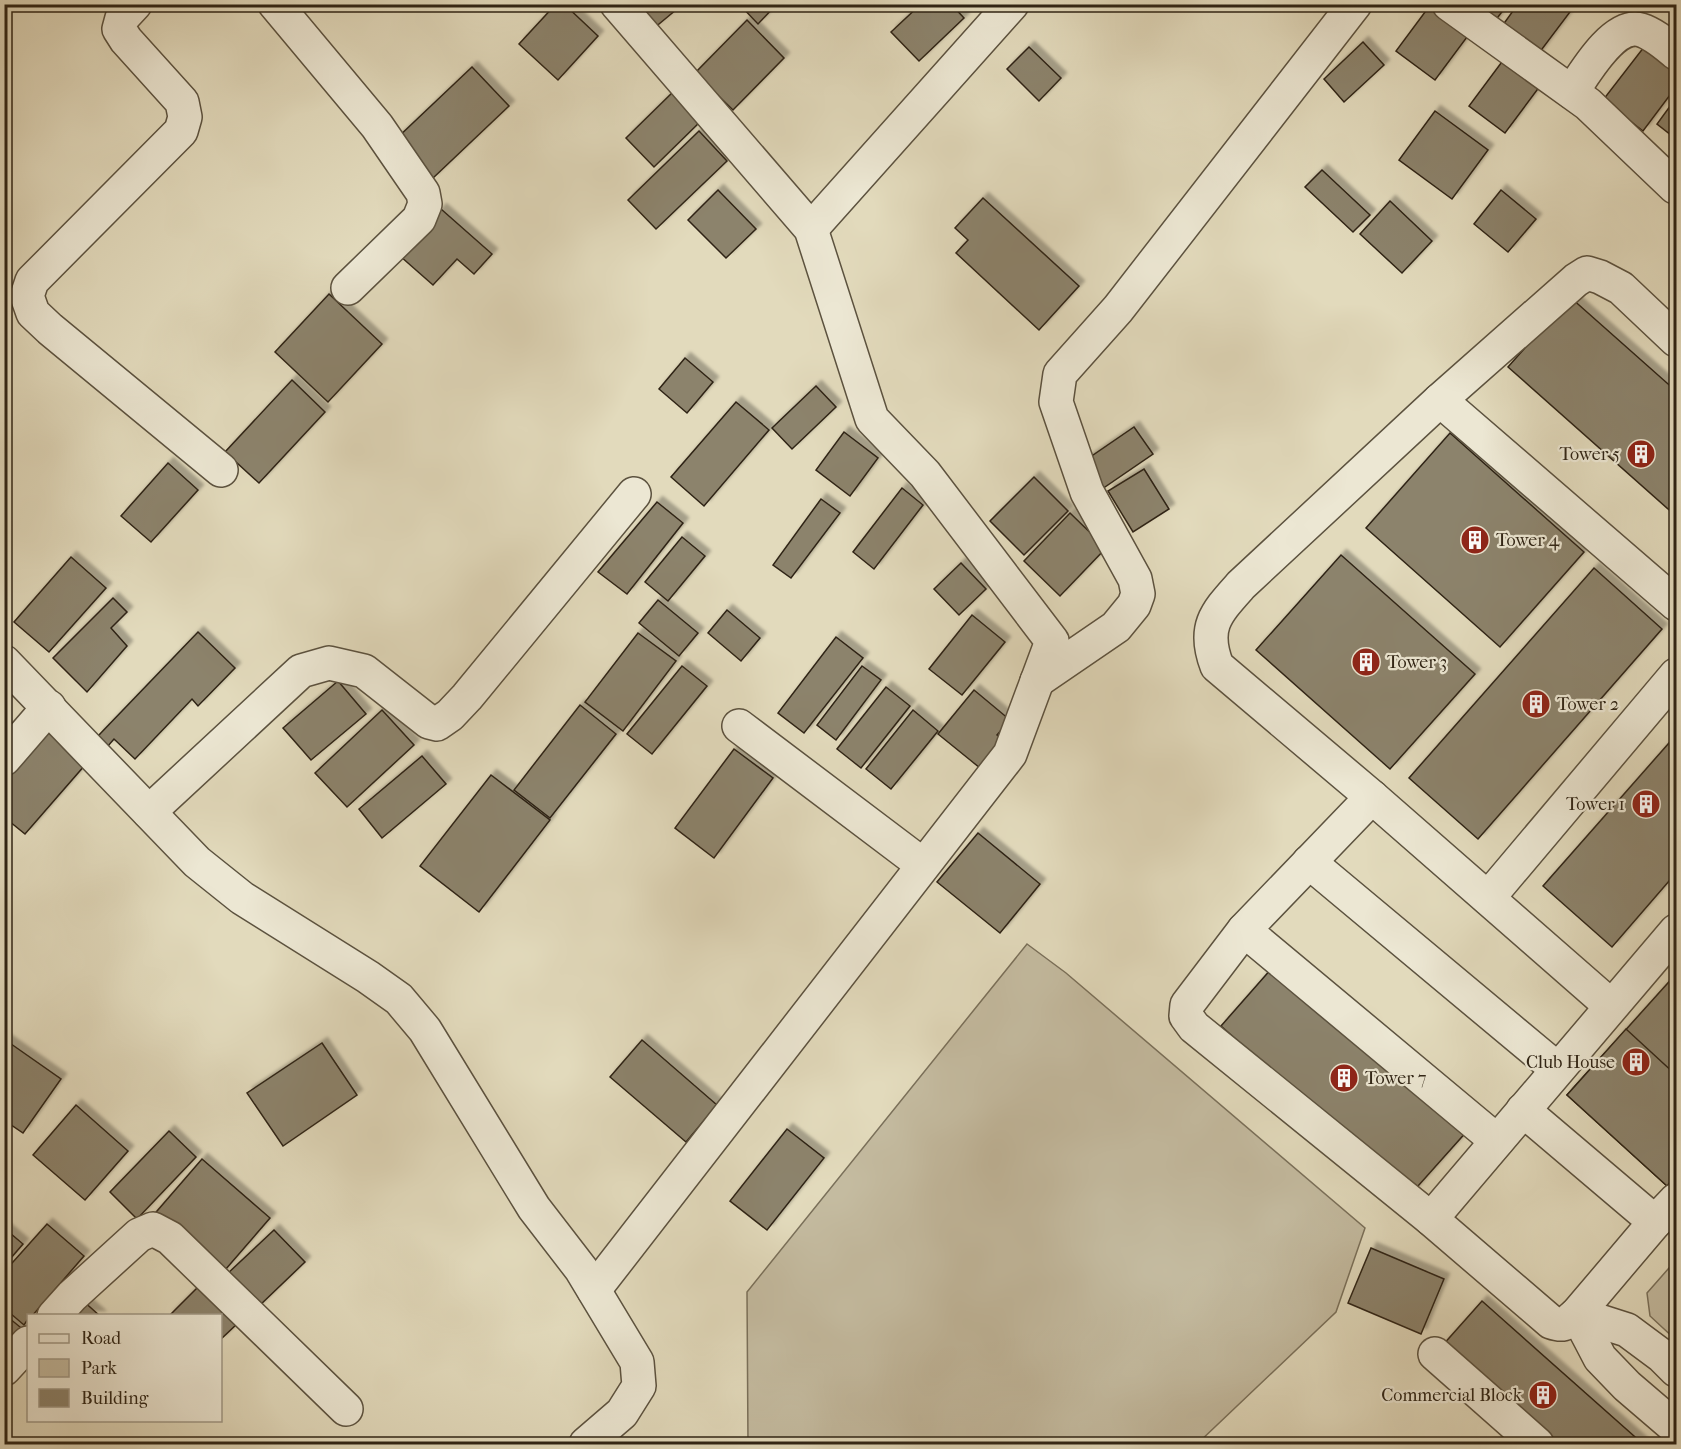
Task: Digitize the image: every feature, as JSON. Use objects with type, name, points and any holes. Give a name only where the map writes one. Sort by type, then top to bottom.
[{"type":"street","points":[[135,4],[122,18],[119,29],[126,40],[182,102],[185,117],[181,131],[32,281],[16,288],[33,313],[50,329],[221,470]]},
{"type":"street","points":[[275,4],[376,126],[423,193],[425,204],[419,219],[348,288]]},
{"type":"street","points":[[594,1290],[1011,754],[1052,641],[925,474],[872,419],[811,229],[617,4]]},
{"type":"street","points":[[811,229],[1012,4]]},
{"type":"street","points":[[1037,681],[1116,627],[1134,605],[1138,594],[1135,579],[1087,492],[1056,402],[1060,374],[1118,309],[1355,4]]},
{"type":"street","points":[[1449,4],[1588,104],[1675,187]]},
{"type":"street","points":[[1572,92],[1622,19],[1658,39],[1677,53]]},
{"type":"street","points":[[1611,1006],[1217,666],[1212,651],[1211,632],[1217,612],[1241,585],[1440,400],[1576,280],[1587,273],[1621,288],[1677,340]]},
{"type":"street","points":[[1440,400],[1677,604]]},
{"type":"street","points":[[149,812],[301,671],[329,663],[364,671],[429,722],[437,724],[450,715],[467,697],[634,494]]},
{"type":"street","points":[[4,662],[197,862],[242,898],[399,999],[425,1030],[534,1208],[581,1269],[637,1362],[639,1386],[622,1413],[586,1444]]},
{"type":"street","points":[[1488,898],[1677,675]]},
{"type":"street","points":[[4,759],[49,707]]},
{"type":"street","points":[[739,726],[923,865]]},
{"type":"street","points":[[1371,797],[1244,930],[1187,1005],[1186,1016],[1194,1027],[1431,1219],[1551,1322],[1558,1325],[1565,1324],[1577,1314],[1666,1211],[1523,1110]]},
{"type":"street","points":[[1309,862],[1557,1070]]},
{"type":"street","points":[[1244,930],[1497,1140]]},
{"type":"street","points":[[1431,1219],[1677,931]]},
{"type":"street","points":[[56,1314],[72,1296],[139,1235],[153,1228],[170,1238],[346,1409]]},
{"type":"street","points":[[1577,1314],[1627,1330],[1677,1370]]},
{"type":"street","points":[[1577,1314],[1600,1358],[1627,1386],[1677,1428]]},
{"type":"street","points":[[4,1369],[27,1344]]},
{"type":"street","points":[[1435,1354],[1537,1444]]},
{"type":"green space","points":[[1027,944],[1066,973],[1365,1228],[1336,1312],[1197,1444],[748,1444],[747,1292]]},
{"type":"green space","points":[[1676,1260],[1676,1340],[1650,1316],[1647,1293]]},
{"type":"building","points":[[556,4],[564,4],[598,36],[558,80],[519,44]]},
{"type":"building","points":[[634,4],[683,4],[653,29]]},
{"type":"building","points":[[739,4],[777,4],[758,24]]},
{"type":"building","points":[[921,4],[951,4],[964,18],[919,61],[891,32]]},
{"type":"building","points":[[1431,4],[1440,4],[1473,29],[1435,80],[1396,51]]},
{"type":"building","points":[[1460,4],[1508,4],[1488,30]]},
{"type":"building","points":[[1518,4],[1568,4],[1573,8],[1533,61],[1497,33]]},
{"type":"building","points":[[747,20],[784,58],[733,110],[695,73]]},
{"type":"building","points":[[1363,42],[1384,65],[1344,102],[1324,79]]},
{"type":"building","points":[[1029,47],[1061,78],[1039,101],[1007,69]]},
{"type":"building","points":[[1644,47],[1676,72],[1676,87],[1643,131],[1603,100]]},
{"type":"building","points":[[1510,51],[1546,78],[1505,133],[1469,106]]},
{"type":"building","points":[[472,67],[509,106],[432,179],[395,140]]},
{"type":"building","points":[[677,88],[705,117],[654,167],[626,138]]},
{"type":"building","points":[[1676,98],[1676,139],[1657,124]]},
{"type":"building","points":[[1435,111],[1488,150],[1452,199],[1399,160]]},
{"type":"building","points":[[699,131],[727,161],[656,229],[628,200]]},
{"type":"building","points":[[1322,170],[1370,215],[1353,232],[1305,187]]},
{"type":"building","points":[[718,190],[756,229],[726,258],[688,220]]},
{"type":"building","points":[[1501,190],[1536,219],[1508,252],[1474,224]]},
{"type":"building","points":[[983,198],[1079,286],[1039,330],[956,253],[968,240],[955,228]]},
{"type":"building","points":[[1390,201],[1432,241],[1402,273],[1360,234]]},
{"type":"building","points":[[441,209],[492,254],[474,274],[457,259],[433,285],[400,256]]},
{"type":"building","points":[[329,294],[382,344],[328,402],[275,352]]},
{"type":"building","name":"Tower 5","points":[[1570,297],[1676,391],[1676,516],[1508,367]]},
{"type":"building","points":[[685,358],[713,382],[687,413],[659,389]]},
{"type":"building","points":[[292,380],[325,412],[259,483],[225,452]]},
{"type":"building","points":[[816,386],[836,407],[792,449],[772,428]]},
{"type":"building","points":[[736,402],[769,430],[704,506],[671,477]]},
{"type":"building","points":[[1134,427],[1153,454],[1102,489],[1083,462]]},
{"type":"building","points":[[844,432],[878,458],[850,496],[816,470]]},
{"type":"building","name":"Tower 4","points":[[1450,433],[1584,552],[1500,647],[1366,528]]},
{"type":"building","points":[[168,463],[198,490],[151,542],[121,516]]},
{"type":"building","points":[[1144,469],[1169,509],[1133,532],[1108,491]]},
{"type":"building","points":[[1034,477],[1068,511],[1024,555],[990,521]]},
{"type":"building","points":[[902,488],[923,505],[874,569],[853,552]]},
{"type":"building","points":[[821,499],[840,513],[791,578],[773,565]]},
{"type":"building","points":[[657,502],[683,523],[627,594],[598,572]]},
{"type":"building","points":[[1070,513],[1106,548],[1060,596],[1024,561]]},
{"type":"building","points":[[682,537],[705,556],[668,601],[645,582]]},
{"type":"building","name":"Tower 3","points":[[1341,555],[1475,674],[1390,769],[1256,650]]},
{"type":"building","points":[[71,557],[106,588],[49,652],[14,622]]},
{"type":"building","points":[[961,563],[986,589],[959,615],[934,589]]},
{"type":"building","name":"Tower 2","points":[[1594,568],[1662,629],[1478,839],[1409,778]]},
{"type":"building","points":[[113,598],[127,612],[111,628],[127,646],[87,692],[53,658]]},
{"type":"building","points":[[658,600],[698,633],[679,656],[639,623]]},
{"type":"building","points":[[727,610],[760,638],[741,661],[708,633]]},
{"type":"building","points":[[972,615],[1005,642],[962,695],[929,669]]},
{"type":"building","points":[[198,632],[235,668],[198,706],[192,699],[135,759],[114,739],[108,746],[98,736]]},
{"type":"building","points":[[638,633],[676,661],[623,731],[585,702]]},
{"type":"building","points":[[836,637],[863,658],[804,733],[778,713]]},
{"type":"building","points":[[682,666],[707,686],[652,754],[627,734]]},
{"type":"building","points":[[862,666],[881,680],[836,740],[817,725]]},
{"type":"building","points":[[338,681],[366,714],[311,760],[283,728]]},
{"type":"building","points":[[886,687],[910,706],[861,768],[837,749]]},
{"type":"building","points":[[974,690],[1010,720],[997,735],[1003,740],[980,768],[938,734]]},
{"type":"building","points":[[580,705],[616,734],[550,818],[514,790]]},
{"type":"building","points":[[382,710],[414,745],[347,807],[315,773]]},
{"type":"building","points":[[913,710],[938,731],[891,789],[866,769]]},
{"type":"building","points":[[42,727],[85,765],[25,834],[4,817],[4,771]]},
{"type":"building","name":"Tower 1","points":[[1676,735],[1676,873],[1612,947],[1543,886]]},
{"type":"building","points":[[734,749],[773,778],[714,858],[675,828]]},
{"type":"building","points":[[422,756],[446,784],[382,838],[359,809]]},
{"type":"building","points":[[491,775],[550,820],[479,912],[420,866]]},
{"type":"building","points":[[978,833],[1040,884],[1000,933],[937,882]]},
{"type":"building","name":"Tower 7","points":[[1279,960],[1468,1130],[1410,1195],[1221,1026]]},
{"type":"building","name":"Club House","points":[[1676,974],[1676,1175],[1667,1186],[1567,1095]]},
{"type":"building","name":"Club House","points":[[1626,1029],[1676,1075],[1676,1175],[1667,1186],[1567,1095]]},
{"type":"building","points":[[4,1039],[61,1079],[23,1133],[4,1120]]},
{"type":"building","points":[[642,1040],[717,1105],[686,1142],[610,1077]]},
{"type":"building","points":[[322,1043],[357,1095],[283,1146],[247,1093]]},
{"type":"building","points":[[76,1105],[128,1151],[85,1200],[33,1155]]},
{"type":"building","points":[[787,1129],[824,1158],[767,1230],[730,1201]]},
{"type":"building","points":[[169,1131],[196,1157],[137,1219],[110,1192]]},
{"type":"building","points":[[202,1159],[270,1218],[219,1277],[151,1218]]},
{"type":"building","points":[[47,1224],[84,1256],[34,1314],[27,1314],[24,1325],[4,1308],[4,1272]]},
{"type":"building","points":[[4,1228],[23,1244],[4,1266]]},
{"type":"building","points":[[274,1230],[305,1262],[257,1308],[226,1275]]},
{"type":"building","points":[[1371,1248],[1444,1279],[1421,1334],[1348,1303]]},
{"type":"building","points":[[201,1284],[238,1323],[222,1338],[222,1314],[171,1314]]},
{"type":"building","points":[[81,1299],[98,1314],[68,1314]]},
{"type":"building","name":"Commercial Block","points":[[1482,1301],[1643,1444],[1553,1444],[1442,1346]]},
{"type":"building","points":[[4,1314],[25,1331],[4,1355]]},
{"type":"place","name":"Tower 5","points":[[1641,454]]},
{"type":"place","name":"Tower 4","points":[[1475,540]]},
{"type":"place","name":"Tower 3","points":[[1366,662]]},
{"type":"place","name":"Tower 2","points":[[1536,704]]},
{"type":"place","name":"Tower 1","points":[[1646,804]]},
{"type":"place","name":"Club House","points":[[1636,1062]]},
{"type":"place","name":"Tower 7","points":[[1344,1078]]},
{"type":"place","name":"Commercial Block","points":[[1543,1395]]}]
